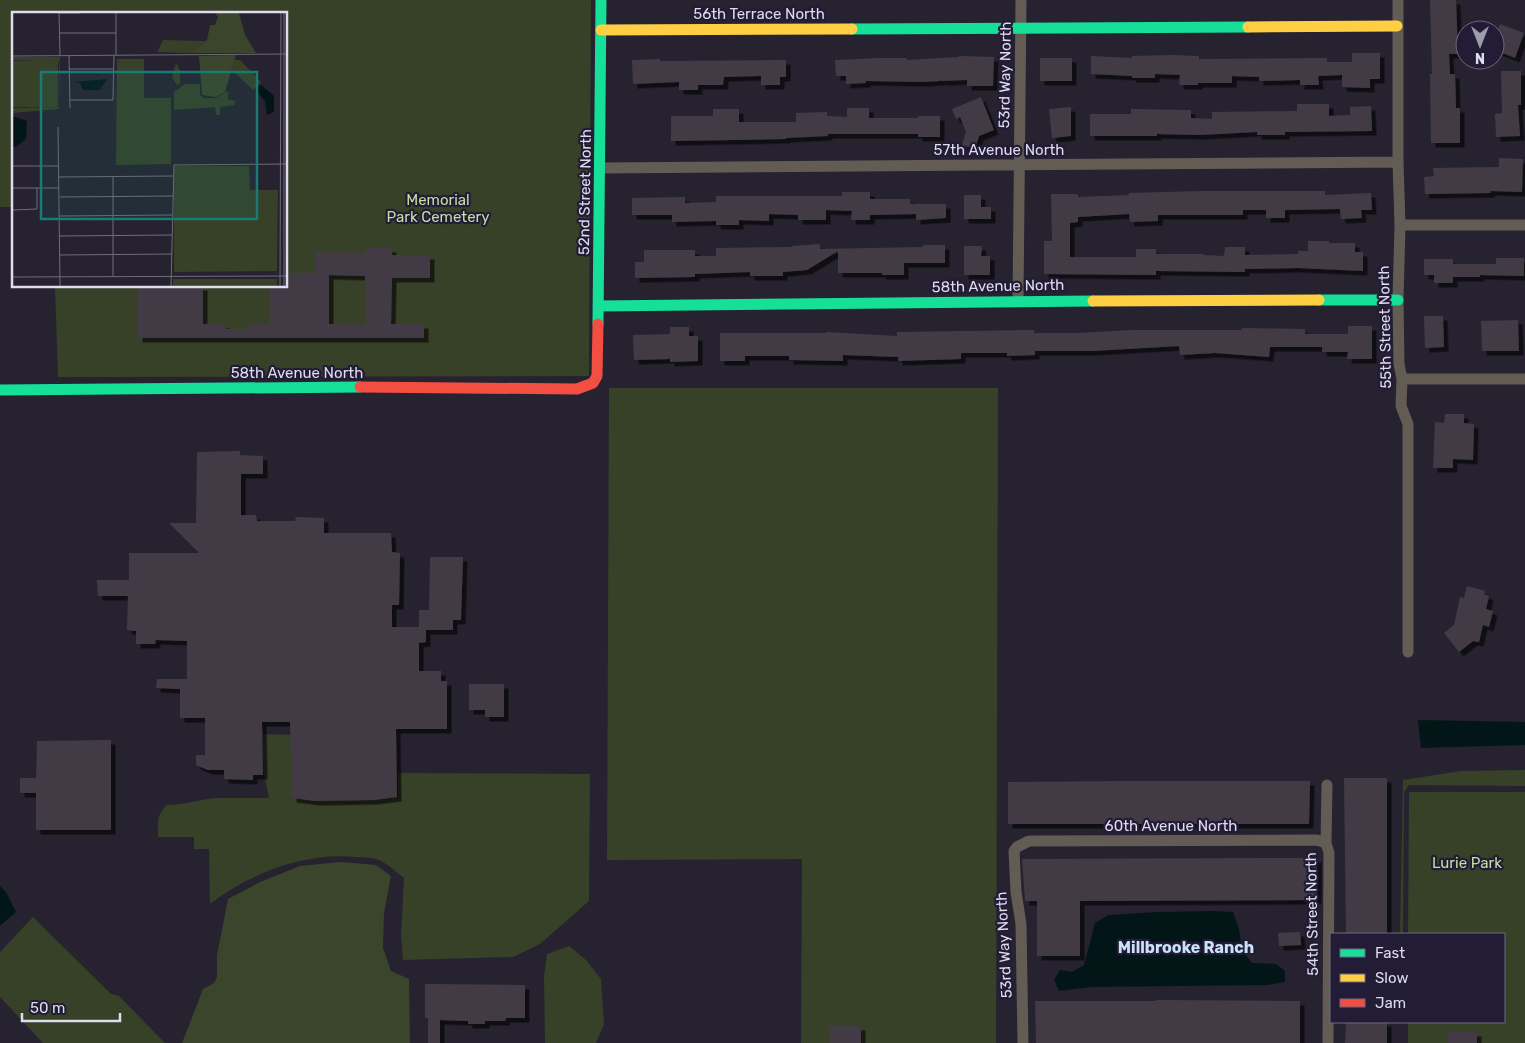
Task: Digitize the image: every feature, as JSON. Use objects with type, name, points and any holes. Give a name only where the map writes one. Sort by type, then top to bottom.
[{"type":"street","name":"52nd Street North","points":[[592,383],[598,376],[602,0]]},
{"type":"street","name":"53rd Way North","points":[[1018,301],[1021,0]]},
{"type":"street","name":"55th Street North","points":[[1398,0],[1400,225],[1398,300],[1399,364],[1402,379],[1401,406],[1408,424],[1408,652]]},
{"type":"street","name":"56th Terrace North","points":[[601,30],[1397,26]]},
{"type":"street","name":"57th Avenue North","points":[[600,168],[1398,162]]},
{"type":"street","points":[[1400,225],[1525,225]]},
{"type":"street","name":"58th Avenue North","points":[[598,306],[1018,301],[1398,300]]},
{"type":"street","points":[[1402,379],[1525,379]]},
{"type":"street","name":"58th Avenue North","points":[[0,390],[577,389],[592,383]]},
{"type":"street","name":"54th Street North","points":[[1327,785],[1326,843],[1329,853],[1328,1043]]},
{"type":"street","name":"60th Avenue North","points":[[1017,847],[1029,841],[1317,840],[1326,843]]},
{"type":"street","name":"53rd Way North","points":[[1017,847],[1014,851],[1016,892],[1021,924],[1023,1043]]},
{"type":"green space","name":"Memorial Park Cemetery","points":[[0,0],[591,0],[589,376],[58,377],[55,288],[288,288],[288,12],[12,12],[12,207],[0,207]]},
{"type":"green space","points":[[609,388],[998,388],[996,1043],[801,1043],[802,859],[607,860]]},
{"type":"green space","points":[[263,734],[295,735],[375,799],[398,797],[398,773],[590,774],[589,901],[540,944],[513,957],[403,960],[401,935],[404,878],[377,859],[337,856],[317,858],[279,867],[243,883],[210,904],[209,849],[194,849],[194,837],[158,837],[159,816],[167,805],[213,798],[269,798],[263,769]]},
{"type":"green space","points":[[1525,770],[1525,786],[1409,785],[1404,792],[1403,933],[1400,933],[1403,780],[1461,771]]},
{"type":"green space","name":"Lurie Park","points":[[1409,792],[1525,792],[1525,1043],[1408,1043],[1408,1023],[1505,1023],[1505,933],[1408,933]]},
{"type":"green space","points":[[341,862],[376,865],[391,876],[384,913],[383,948],[391,971],[409,979],[410,1043],[182,1043],[203,989],[214,983],[217,977],[217,955],[228,899],[260,882],[300,866]]},
{"type":"green space","points":[[33,917],[111,994],[119,996],[165,1043],[43,1043],[0,997],[0,952]]},
{"type":"green space","points":[[569,946],[586,960],[601,979],[604,1024],[596,1043],[545,1043],[544,977],[547,954]]},
{"type":"shaded area","points":[[1418,720],[1525,722],[1525,745],[1421,748]]},
{"type":"shaded area","points":[[0,886],[6,892],[16,912],[0,926]]},
{"type":"shaded area","points":[[1212,911],[1233,912],[1239,929],[1242,950],[1252,963],[1276,964],[1285,971],[1285,982],[1267,985],[1092,987],[1059,991],[1054,980],[1060,970],[1072,972],[1084,965],[1095,923],[1109,915]]},
{"type":"building","points":[[1430,0],[1456,0],[1455,54],[1449,54],[1450,74],[1455,74],[1456,108],[1460,108],[1460,143],[1431,143],[1430,74],[1432,74]]},
{"type":"building","points":[[1505,26],[1524,33],[1515,58],[1505,54]]},
{"type":"building","points":[[1352,53],[1380,53],[1380,79],[1370,79],[1370,88],[1342,87],[1342,75],[1318,76],[1319,85],[1300,85],[1300,80],[1259,81],[1259,77],[1232,76],[1232,83],[1179,85],[1180,75],[1155,74],[1155,78],[1132,78],[1132,76],[1091,74],[1091,56],[1132,58],[1132,56],[1171,55],[1199,56],[1199,59],[1327,58],[1327,62],[1352,62]]},
{"type":"building","points":[[959,56],[994,57],[993,86],[967,86],[967,80],[941,81],[940,79],[940,81],[923,82],[866,81],[866,83],[846,84],[846,76],[836,76],[835,60],[907,58],[907,60]]},
{"type":"building","points":[[1040,58],[1072,58],[1072,81],[1040,81]]},
{"type":"building","points":[[660,59],[660,61],[786,60],[786,77],[780,77],[780,85],[761,85],[761,76],[724,77],[723,85],[698,85],[698,90],[679,90],[679,82],[633,84],[632,60]]},
{"type":"building","points":[[1501,71],[1521,71],[1521,105],[1518,105],[1520,136],[1496,137],[1495,114],[1502,113]]},
{"type":"building","points":[[981,97],[994,130],[979,136],[975,149],[962,145],[966,132],[960,117],[956,119],[952,109]]},
{"type":"building","points":[[1297,104],[1329,104],[1329,116],[1350,115],[1350,107],[1371,106],[1372,131],[1285,132],[1285,135],[1257,135],[1257,132],[1199,135],[1090,136],[1090,114],[1131,114],[1131,109],[1191,110],[1191,118],[1212,119],[1212,112],[1297,111]]},
{"type":"building","points":[[1071,107],[1071,136],[1052,138],[1049,109]]},
{"type":"building","points":[[847,108],[869,108],[869,118],[940,116],[940,137],[918,137],[918,134],[828,134],[828,136],[786,139],[671,141],[671,116],[713,116],[713,109],[739,109],[739,122],[796,122],[796,113],[827,112],[827,116],[847,117]]},
{"type":"building","points":[[1499,158],[1523,159],[1522,192],[1490,191],[1491,193],[1425,194],[1424,177],[1434,176],[1433,168],[1499,167]]},
{"type":"building","points":[[1325,191],[1325,195],[1371,193],[1372,210],[1361,210],[1362,218],[1341,219],[1340,209],[1285,210],[1285,218],[1266,218],[1266,210],[1243,210],[1243,215],[1158,215],[1158,221],[1130,222],[1129,214],[1078,217],[1078,222],[1070,223],[1070,257],[1136,257],[1136,249],[1156,249],[1156,254],[1224,256],[1225,247],[1245,247],[1245,255],[1298,254],[1298,251],[1308,251],[1308,241],[1329,241],[1329,243],[1355,243],[1355,252],[1363,252],[1363,271],[1298,268],[1245,269],[1245,272],[1156,271],[1156,275],[1044,274],[1044,241],[1052,241],[1051,194],[1078,194],[1078,197],[1129,195],[1129,193]]},
{"type":"building","points":[[842,192],[870,192],[870,199],[910,199],[910,204],[946,204],[946,218],[916,220],[916,214],[870,215],[870,220],[851,220],[852,211],[826,210],[826,220],[798,220],[798,215],[769,214],[769,221],[739,220],[739,225],[716,225],[716,221],[672,222],[672,215],[632,215],[632,198],[685,197],[685,203],[716,202],[716,196],[842,196]]},
{"type":"building","points":[[964,195],[981,195],[981,207],[991,207],[991,219],[964,219]]},
{"type":"building","points":[[820,244],[820,249],[945,245],[945,263],[904,263],[904,275],[838,273],[838,251],[807,270],[783,272],[783,276],[750,276],[750,272],[695,274],[695,277],[635,278],[635,262],[644,262],[644,250],[695,250],[695,256],[716,256],[716,248],[792,247]]},
{"type":"building","points":[[964,246],[982,246],[981,256],[990,256],[990,275],[964,275]]},
{"type":"building","points":[[365,248],[392,248],[392,255],[430,255],[430,278],[392,278],[391,324],[424,324],[424,338],[138,338],[138,288],[203,288],[203,324],[226,324],[226,329],[247,329],[247,324],[269,324],[269,288],[288,288],[288,273],[316,273],[316,252],[365,253]],"holes":[[[329,275],[365,276],[365,325],[329,324]]]},
{"type":"building","points":[[1496,258],[1524,258],[1524,276],[1480,275],[1480,277],[1453,277],[1453,283],[1434,283],[1434,275],[1424,275],[1424,259],[1453,259],[1453,264],[1496,264]]},
{"type":"building","points":[[1424,316],[1443,316],[1444,347],[1425,348]]},
{"type":"building","points":[[1518,320],[1519,351],[1482,351],[1481,321]]},
{"type":"building","points":[[1348,326],[1372,326],[1372,359],[1347,359],[1348,352],[1322,352],[1322,347],[1270,347],[1269,357],[1215,353],[1180,355],[1179,346],[1092,351],[1035,351],[1035,355],[1007,356],[1007,353],[961,353],[961,359],[898,361],[898,357],[843,355],[843,361],[789,360],[789,356],[745,356],[745,361],[720,361],[720,333],[826,332],[897,336],[897,332],[1034,330],[1034,333],[1078,333],[1131,330],[1242,330],[1242,328],[1305,329],[1305,334],[1348,334]]},
{"type":"building","points":[[670,327],[689,327],[689,336],[698,336],[698,361],[670,362],[670,359],[634,360],[633,335],[670,334]]},
{"type":"building","points":[[1445,414],[1464,414],[1464,423],[1474,424],[1473,460],[1453,459],[1453,468],[1433,468],[1435,422],[1444,423]]},
{"type":"building","points":[[240,451],[240,455],[263,456],[263,474],[241,474],[241,515],[256,515],[257,521],[295,521],[296,517],[324,518],[324,533],[391,533],[392,552],[400,553],[399,605],[392,605],[392,627],[419,627],[419,610],[429,610],[430,557],[463,557],[461,620],[453,620],[453,630],[426,630],[426,642],[419,643],[419,671],[441,671],[441,681],[447,681],[447,729],[396,729],[397,797],[373,800],[316,801],[292,798],[290,722],[262,722],[263,775],[253,775],[253,780],[224,779],[224,770],[208,770],[196,765],[196,755],[205,755],[205,718],[180,718],[180,689],[156,688],[157,679],[187,679],[187,641],[156,640],[155,644],[136,644],[136,631],[127,630],[128,596],[98,596],[97,580],[129,580],[129,553],[199,553],[169,523],[196,523],[197,452]]},
{"type":"building","points":[[1467,586],[1485,591],[1484,594],[1489,596],[1486,609],[1493,611],[1489,627],[1483,625],[1479,642],[1473,641],[1459,652],[1444,633],[1454,625],[1460,597],[1464,598]]},
{"type":"building","points":[[469,684],[504,684],[504,717],[485,717],[485,710],[469,710]]},
{"type":"building","points":[[111,740],[111,830],[36,830],[36,793],[20,793],[20,778],[36,778],[37,741]]},
{"type":"building","points":[[1344,778],[1387,778],[1387,933],[1346,933]]},
{"type":"building","points":[[1310,781],[1309,824],[1008,824],[1008,782]]},
{"type":"building","points":[[1317,858],[1317,900],[1080,901],[1080,956],[1037,956],[1037,901],[1025,901],[1022,859]]},
{"type":"building","points":[[1300,932],[1301,945],[1279,946],[1278,933]]},
{"type":"building","points":[[425,984],[525,985],[525,1018],[485,1021],[485,1024],[468,1024],[468,1021],[440,1020],[440,1043],[428,1043],[428,1018],[425,1018]]},
{"type":"building","points":[[1035,1001],[1300,1001],[1300,1043],[1036,1043]]},
{"type":"building","points":[[1346,1023],[1387,1023],[1387,1043],[1345,1043]]},
{"type":"building","points":[[829,1026],[861,1026],[861,1043],[829,1043]]},
{"type":"building","points":[[1448,1031],[1477,1032],[1477,1043],[1448,1043]]},
{"type":"traffic: fast","points":[[598,324],[601,0]]},
{"type":"traffic: fast","points":[[852,29],[1248,27]]},
{"type":"traffic: fast","points":[[1319,300],[1398,300]]},
{"type":"traffic: fast","points":[[598,306],[1093,301]]},
{"type":"traffic: fast","points":[[0,390],[360,387]]},
{"type":"traffic: slow","points":[[1248,27],[1397,26]]},
{"type":"traffic: slow","points":[[601,30],[852,29]]},
{"type":"traffic: slow","points":[[1093,301],[1319,300]]},
{"type":"traffic: jam","points":[[360,387],[577,389],[593,383],[597,376],[598,324]]},
{"type":"district","name":"Millbrooke Ranch","points":[[1186,947]]}]
